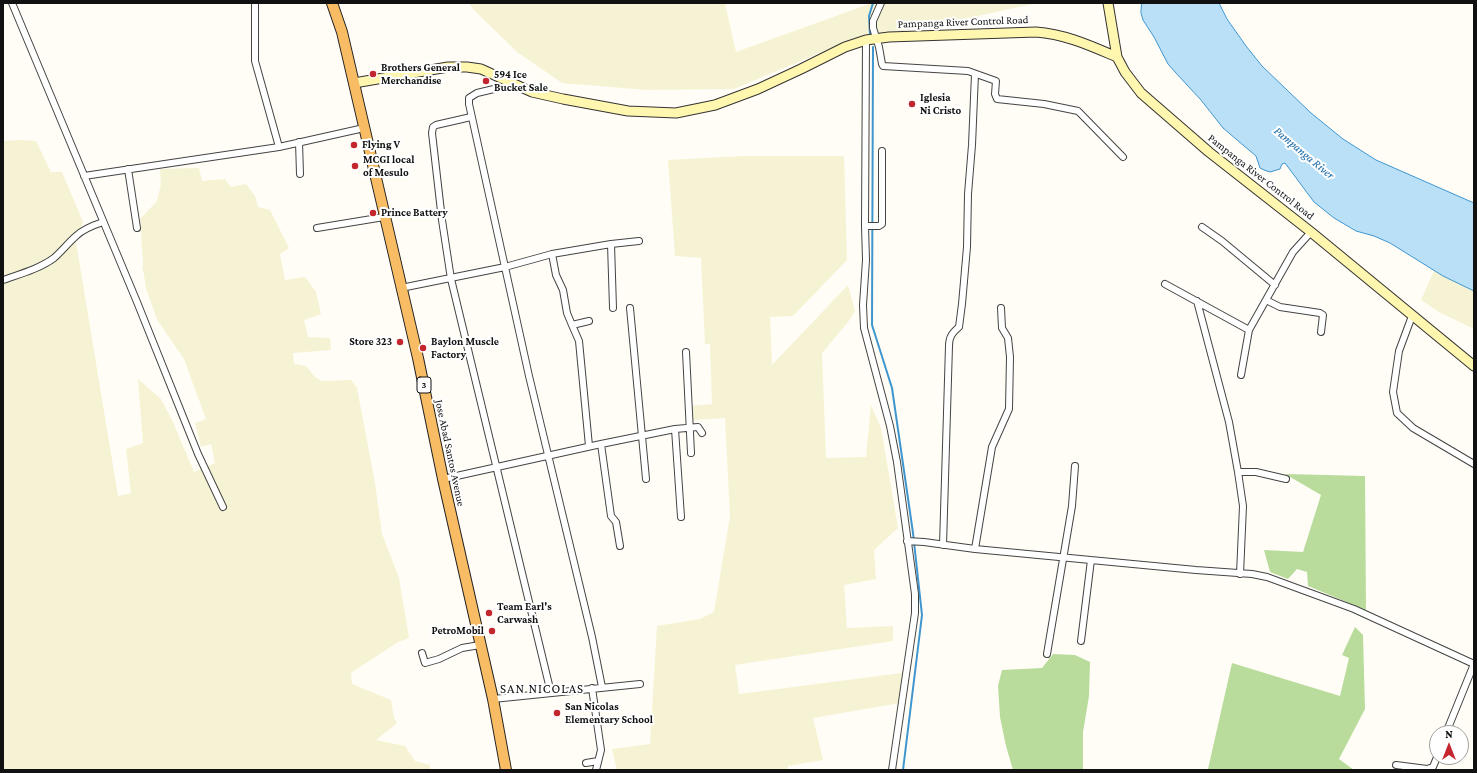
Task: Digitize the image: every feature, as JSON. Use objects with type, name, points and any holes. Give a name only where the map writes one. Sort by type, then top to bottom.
[{"type":"highway","name":"Jose Abad Santos Avenue","points":[[332,3],[342,32],[418,358],[443,479],[493,699],[506,770]]},
{"type":"main road","points":[[1108,3],[1117,57]]},
{"type":"main road","name":"Pampanga River Control Road","points":[[354,82],[448,67],[467,67],[481,69],[532,92],[563,100],[628,111],[676,113],[715,104],[758,89],[845,47],[866,40],[897,37],[1036,32],[1054,34],[1081,42],[1117,57],[1125,72],[1141,93],[1209,152],[1311,232],[1474,366]]},
{"type":"street","points":[[12,3],[187,424],[198,454],[223,507]]},
{"type":"street","points":[[255,3],[255,61],[279,147]]},
{"type":"street","points":[[881,3],[873,22],[873,28],[883,66],[968,71],[996,81],[995,94],[997,99],[1044,104],[1078,111],[1123,157]]},
{"type":"street","points":[[866,40],[866,260],[863,318],[864,328],[890,426],[897,462],[915,594],[915,613],[892,770]]},
{"type":"street","points":[[942,545],[949,338],[959,327],[962,304],[967,247],[968,194],[975,74]]},
{"type":"street","points":[[515,84],[478,93],[469,98],[469,104],[548,456],[592,637],[602,687]]},
{"type":"street","points":[[471,117],[433,127],[432,133],[442,220],[451,279],[498,467],[551,693]]},
{"type":"street","points":[[84,176],[279,147],[364,128]]},
{"type":"street","points":[[299,142],[300,174]]},
{"type":"street","points":[[866,226],[879,226],[882,224],[882,152]]},
{"type":"street","points":[[128,169],[137,228]]},
{"type":"street","points":[[317,228],[384,217]]},
{"type":"street","points":[[3,280],[43,265],[65,248],[77,234],[103,222]]},
{"type":"street","points":[[1202,227],[1222,241],[1275,285]]},
{"type":"street","points":[[1240,376],[1249,330],[1294,252],[1311,232]]},
{"type":"street","points":[[401,288],[505,267],[552,254],[639,241]]},
{"type":"street","points":[[611,244],[613,308]]},
{"type":"street","points":[[552,254],[556,275],[563,290],[567,313],[579,341],[589,446]]},
{"type":"street","points":[[1165,284],[1249,330]]},
{"type":"street","points":[[1266,300],[1280,307],[1320,313],[1323,315],[1321,332]]},
{"type":"street","points":[[1197,301],[1229,422],[1238,472],[1243,506],[1240,574]]},
{"type":"street","points":[[630,308],[646,478]]},
{"type":"street","points":[[975,548],[992,448],[1008,409],[1010,357],[1008,338],[1002,328],[1002,308]]},
{"type":"street","points":[[1412,316],[1398,351],[1393,392],[1397,413],[1412,428],[1474,464]]},
{"type":"street","points":[[572,324],[589,321]]},
{"type":"street","points":[[686,352],[691,428],[691,453]]},
{"type":"street","points":[[443,479],[589,446],[641,436],[698,427],[702,433]]},
{"type":"street","points":[[675,430],[681,516]]},
{"type":"street","points":[[601,444],[611,516],[616,522],[620,546]]},
{"type":"street","points":[[1047,654],[1072,506],[1075,466]]},
{"type":"street","points":[[1238,472],[1256,472],[1286,479]]},
{"type":"street","points":[[908,541],[1091,560],[1252,574],[1266,577],[1354,609],[1474,664],[1449,725]]},
{"type":"street","points":[[1081,640],[1091,560]]},
{"type":"street","points":[[422,653],[426,663],[462,648],[480,644]]},
{"type":"street","points":[[493,699],[640,684]]},
{"type":"street","points":[[592,688],[600,750],[596,770]]},
{"type":"street","points":[[586,762],[598,761]]},
{"type":"street","points":[[1396,765],[1427,769],[1433,767],[1434,765]]},
{"type":"shaded area","points":[[469,3],[725,3],[736,52],[872,3],[1037,3],[941,24],[848,41],[734,89],[647,90],[562,83],[517,52],[473,9]]},
{"type":"shaded area","points":[[3,141],[36,141],[51,172],[62,172],[83,222],[76,242],[118,496],[131,493],[126,449],[143,443],[138,379],[161,399],[173,422],[194,472],[215,463],[211,444],[201,447],[195,423],[206,419],[184,359],[157,320],[146,288],[143,269],[142,272],[143,261],[140,219],[157,201],[161,184],[160,169],[199,168],[202,181],[225,179],[231,187],[246,184],[255,196],[258,207],[270,210],[289,248],[280,254],[285,280],[305,277],[316,292],[321,314],[304,320],[308,337],[330,338],[331,350],[293,353],[294,364],[306,366],[315,377],[322,381],[351,380],[357,388],[375,483],[382,534],[399,578],[409,638],[398,642],[351,673],[352,684],[391,700],[394,718],[397,723],[376,740],[405,746],[415,761],[430,765],[430,770],[3,770]]},
{"type":"shaded area","points":[[744,156],[844,156],[847,260],[793,316],[770,317],[772,365],[848,285],[855,311],[848,322],[822,353],[826,458],[866,457],[871,405],[881,428],[898,528],[874,550],[876,579],[844,585],[847,628],[893,626],[893,641],[735,665],[739,694],[902,673],[900,703],[813,718],[823,760],[788,766],[788,770],[617,770],[612,749],[650,744],[657,626],[700,619],[714,612],[730,516],[725,418],[693,420],[691,406],[712,404],[710,344],[705,344],[701,258],[675,256],[668,160]]},
{"type":"shaded area","points":[[1434,271],[1474,291],[1474,329],[1439,312],[1421,300]]},
{"type":"green space","points":[[1285,474],[1365,476],[1366,610],[1308,586],[1307,572],[1297,569],[1288,579],[1270,572],[1264,550],[1303,552],[1321,495]]},
{"type":"green space","points":[[1355,627],[1363,635],[1365,709],[1339,759],[1354,770],[1205,770],[1208,769],[1232,663],[1340,696],[1349,658],[1342,655]]},
{"type":"green space","points":[[1053,654],[1075,655],[1090,662],[1089,696],[1083,732],[1083,770],[1013,770],[1000,717],[998,686],[1002,670],[1042,668]]},
{"type":"water","name":"Pampanga River","points":[[1142,3],[1219,3],[1227,19],[1262,66],[1311,113],[1343,139],[1376,160],[1474,203],[1474,291],[1443,276],[1390,243],[1374,236],[1356,231],[1334,218],[1314,202],[1285,163],[1282,164],[1280,169],[1270,172],[1260,168],[1256,156],[1223,128],[1201,100],[1168,64],[1143,20],[1141,13]]},
{"type":"waterway","points":[[870,35],[869,16],[873,3]]},
{"type":"waterway","points":[[873,47],[872,325],[892,388],[913,533],[922,615],[903,770]]},
{"type":"place","name":"Brothers General Merchandise","points":[[373,74]]},
{"type":"place","name":"594 Ice Bucket Sale","points":[[486,81]]},
{"type":"place","name":"Iglesia Ni Cristo","points":[[912,104]]},
{"type":"place","name":"Flying V","points":[[354,145]]},
{"type":"place","name":"MCGI local of Mesulo","points":[[355,166]]},
{"type":"place","name":"Prince Battery","points":[[373,213]]},
{"type":"place","name":"Store 323","points":[[400,342]]},
{"type":"place","name":"Baylon Muscle Factory","points":[[423,348]]},
{"type":"place","name":"Team Earl's Carwash","points":[[489,613]]},
{"type":"place","name":"PetroMobil","points":[[492,631]]},
{"type":"place","name":"San Nicolas Elementary School","points":[[557,713]]},
{"type":"district","name":"SAN NICOLAS","points":[[542,689]]}]
